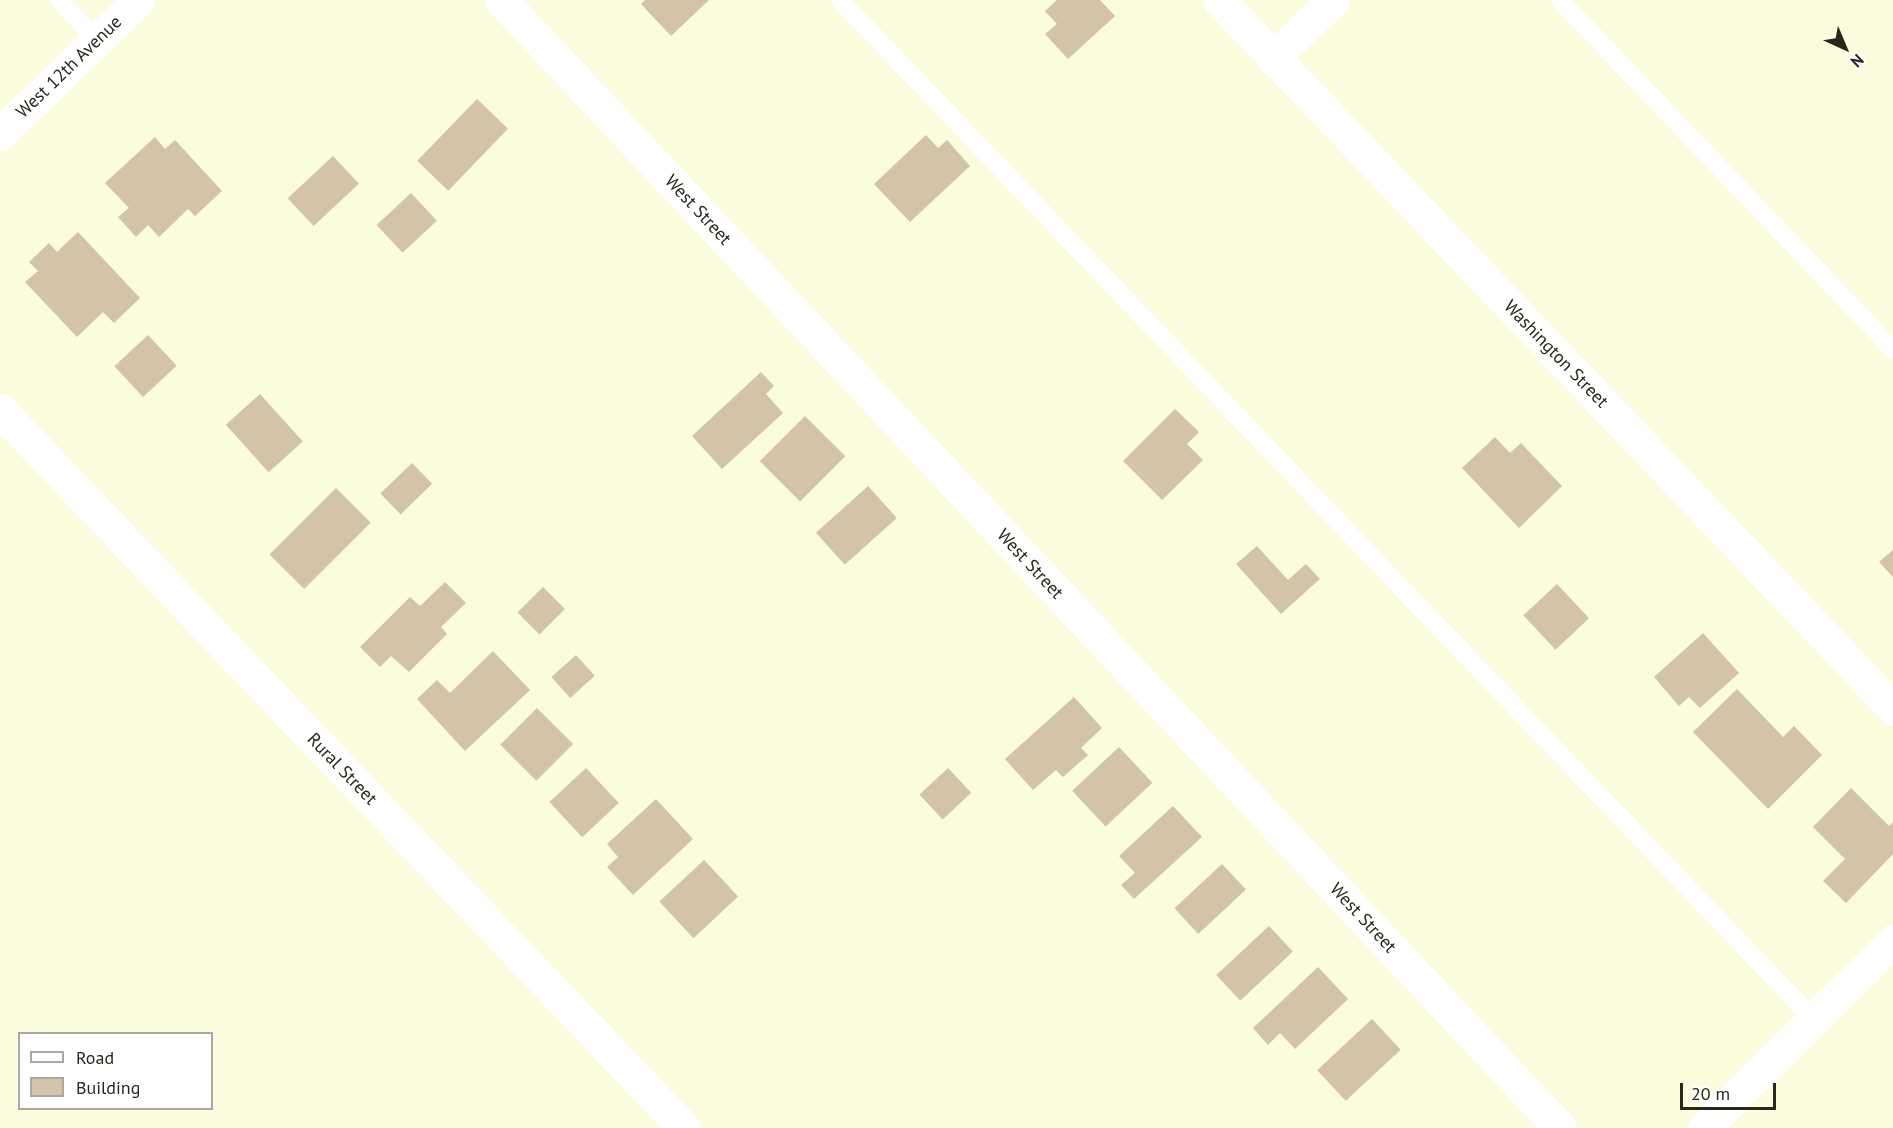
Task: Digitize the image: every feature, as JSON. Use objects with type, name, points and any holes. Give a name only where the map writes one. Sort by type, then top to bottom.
[{"type":"street","name":"West 12th Avenue","points":[[0,134],[139,0]]},
{"type":"street","name":"West Street","points":[[501,0],[1560,1128]]},
{"type":"street","name":"Washington Street","points":[[1219,0],[1893,708]]},
{"type":"street","points":[[1273,58],[1333,0]]},
{"type":"street","name":"Rural Street","points":[[0,410],[684,1128]]},
{"type":"street","points":[[1704,1128],[1893,941]]},
{"type":"lane","points":[[59,0],[97,40]]},
{"type":"lane","points":[[840,0],[1813,1019]]},
{"type":"lane","points":[[1560,0],[1893,350]]},
{"type":"building","points":[[645,0],[709,0],[671,36],[641,4]]},
{"type":"building","points":[[1057,0],[1100,0],[1115,16],[1068,59],[1045,34],[1057,24],[1045,11]]},
{"type":"building","points":[[477,99],[508,129],[448,191],[417,161]]},
{"type":"building","points":[[926,135],[938,148],[947,140],[970,166],[910,222],[874,184]]},
{"type":"building","points":[[155,137],[165,149],[175,140],[222,191],[195,216],[188,209],[159,237],[148,225],[136,237],[118,217],[129,208],[105,183]]},
{"type":"building","points":[[333,156],[359,184],[314,226],[288,198]]},
{"type":"building","points":[[411,193],[437,221],[403,253],[377,225]]},
{"type":"building","points":[[78,232],[140,298],[114,323],[103,312],[77,337],[25,282],[38,271],[29,262],[49,243],[57,252]]},
{"type":"building","points":[[148,335],[177,366],[143,397],[114,366]]},
{"type":"building","points":[[761,372],[774,386],[766,394],[783,413],[722,469],[692,436]]},
{"type":"building","points":[[260,394],[303,442],[269,472],[226,425]]},
{"type":"building","points":[[1175,409],[1199,432],[1187,444],[1203,460],[1162,500],[1123,461]]},
{"type":"building","points":[[805,416],[845,456],[800,502],[760,461]]},
{"type":"building","points":[[1495,437],[1510,453],[1521,443],[1562,486],[1519,528],[1462,468]]},
{"type":"building","points":[[412,463],[432,484],[400,514],[380,494]]},
{"type":"building","points":[[868,486],[897,518],[845,565],[816,533]]},
{"type":"building","points":[[336,488],[371,523],[304,589],[270,554]]},
{"type":"building","points":[[1257,546],[1288,580],[1306,564],[1320,579],[1281,614],[1236,564]]},
{"type":"building","points":[[1893,550],[1893,577],[1879,562]]},
{"type":"building","points":[[445,582],[466,603],[441,627],[447,634],[409,672],[391,656],[380,667],[360,647],[410,597],[420,606]]},
{"type":"building","points":[[1557,584],[1589,618],[1555,650],[1523,615]]},
{"type":"building","points":[[543,587],[565,609],[539,634],[518,612]]},
{"type":"building","points":[[1703,633],[1739,673],[1700,708],[1689,697],[1679,706],[1654,677]]},
{"type":"building","points":[[493,651],[530,690],[465,751],[417,699],[437,680],[450,693]]},
{"type":"building","points":[[576,655],[595,676],[570,698],[551,677]]},
{"type":"building","points":[[1737,689],[1783,737],[1794,726],[1822,755],[1768,809],[1693,732]]},
{"type":"building","points":[[1074,697],[1102,728],[1081,748],[1088,755],[1063,777],[1056,770],[1033,790],[1005,759]]},
{"type":"building","points":[[537,708],[573,744],[536,781],[500,745]]},
{"type":"building","points":[[1119,747],[1152,783],[1106,826],[1072,791]]},
{"type":"building","points":[[586,768],[619,803],[582,837],[549,802]]},
{"type":"building","points":[[948,768],[971,793],[943,819],[919,795]]},
{"type":"building","points":[[1851,788],[1889,826],[1893,822],[1893,854],[1846,903],[1823,881],[1845,859],[1813,827]]},
{"type":"building","points":[[656,799],[693,839],[633,895],[607,867],[618,857],[607,844]]},
{"type":"building","points":[[1173,806],[1202,837],[1134,899],[1121,885],[1135,873],[1119,856]]},
{"type":"building","points":[[704,860],[738,897],[693,938],[659,902]]},
{"type":"building","points":[[1222,864],[1246,890],[1198,934],[1174,908]]},
{"type":"building","points":[[1269,926],[1293,952],[1240,1001],[1216,975]]},
{"type":"building","points":[[1318,967],[1348,999],[1295,1049],[1280,1033],[1268,1045],[1253,1028]]},
{"type":"building","points":[[1372,1019],[1401,1050],[1346,1101],[1317,1070]]}]
